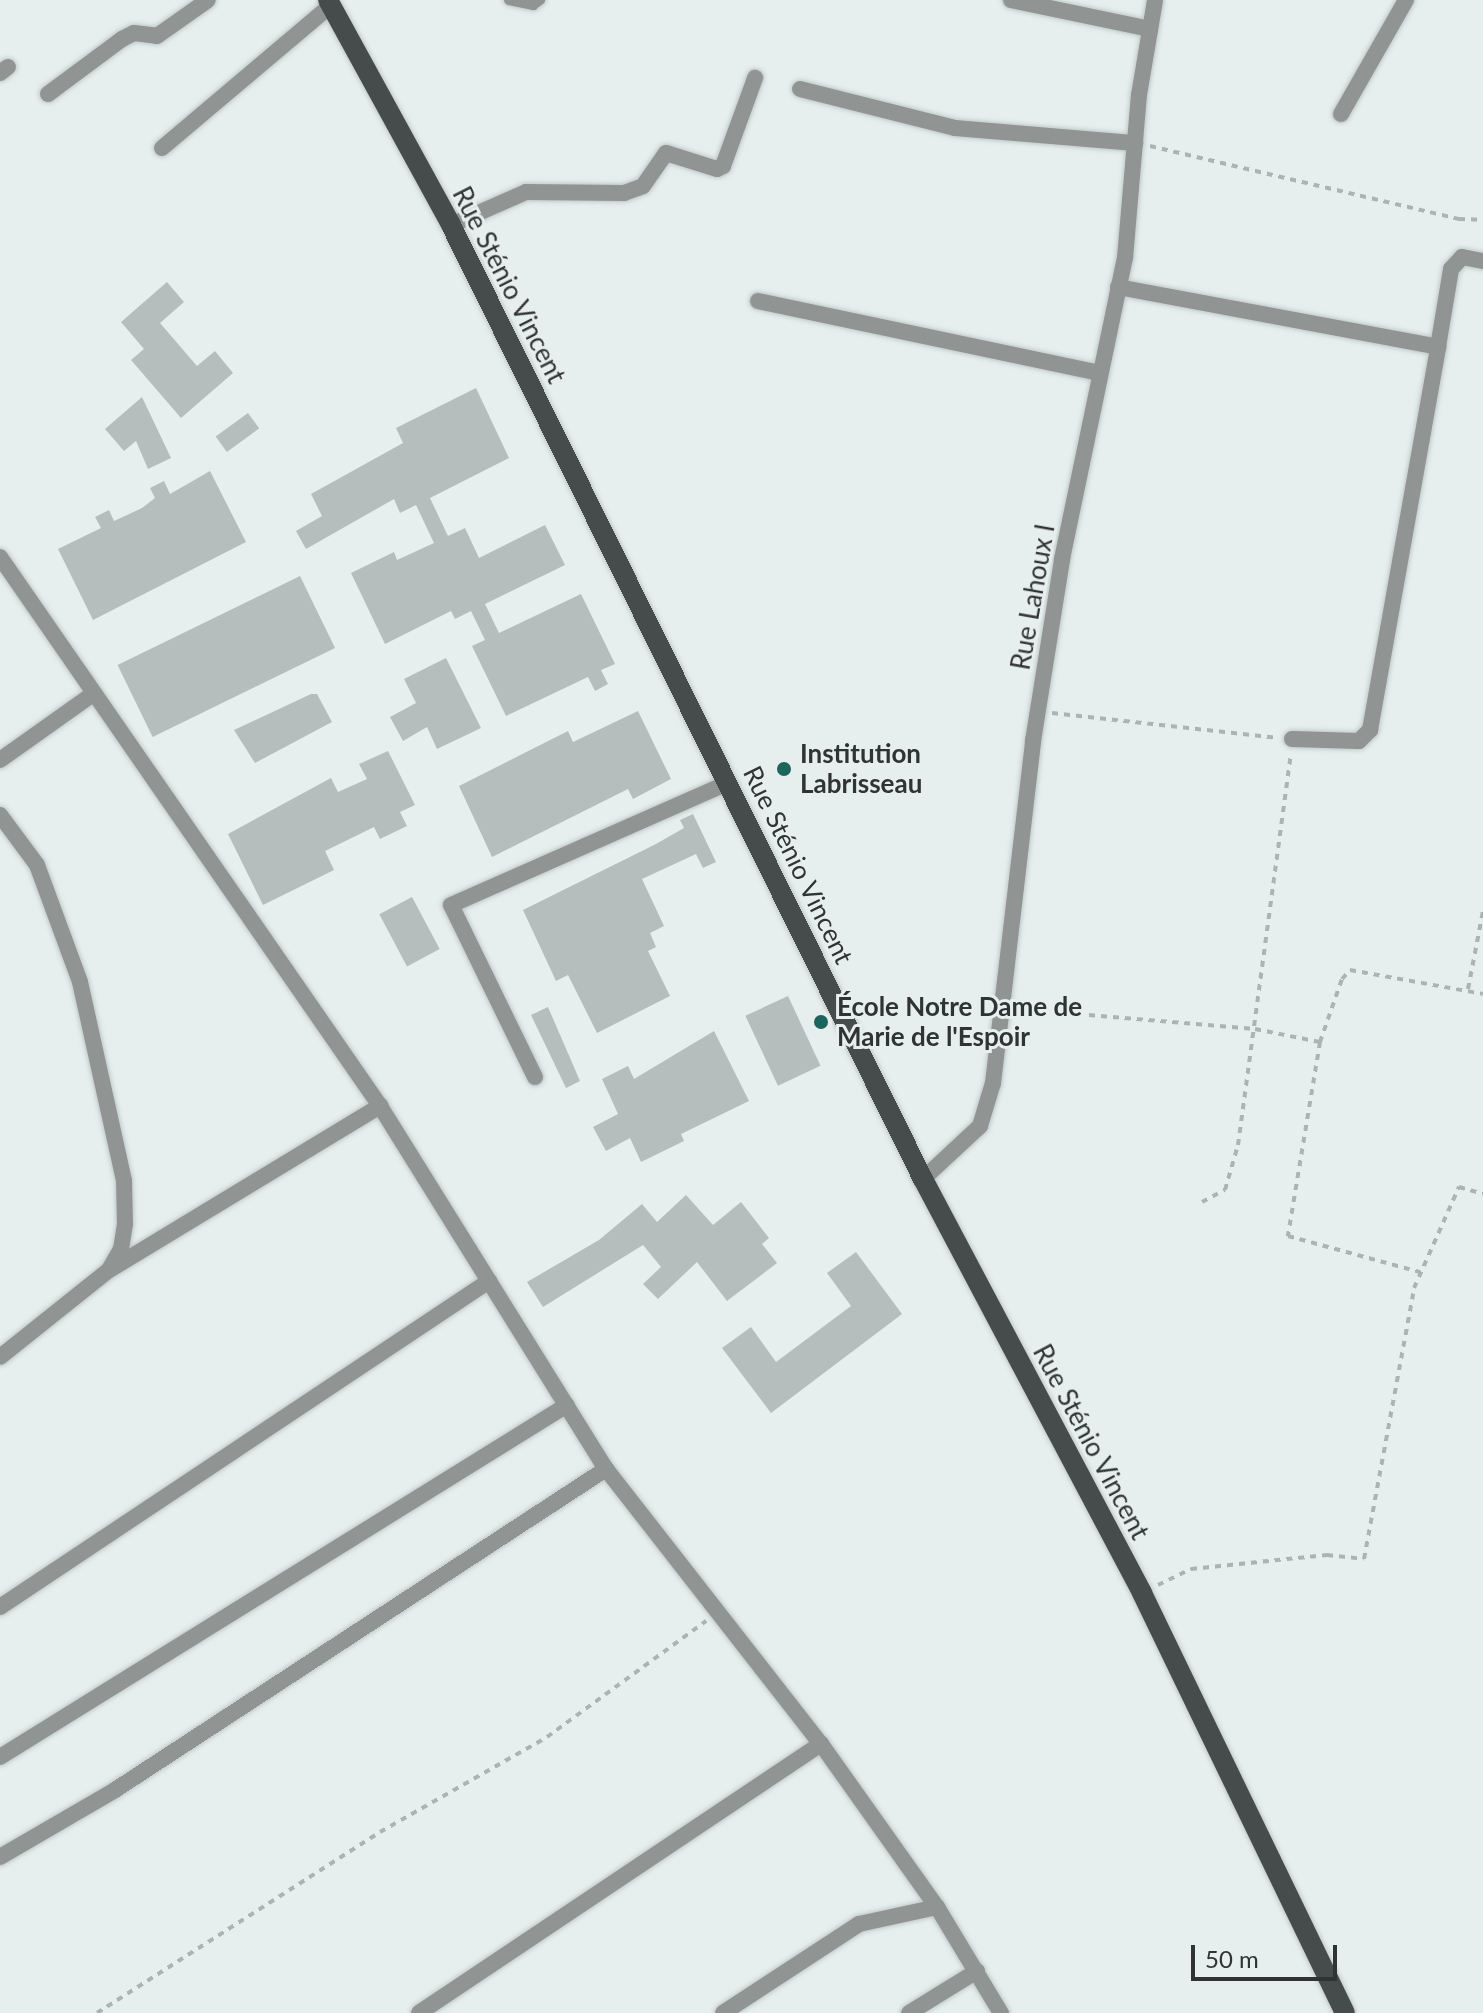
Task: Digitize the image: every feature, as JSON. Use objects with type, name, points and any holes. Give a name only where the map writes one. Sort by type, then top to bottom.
[{"type":"main road","name":"Rue Sténio Vincent","points":[[330,2],[451,225],[923,1179],[1142,1593],[1345,2013]]},
{"type":"street","points":[[48,94],[122,39],[134,33],[157,36],[208,0]]},
{"type":"street","points":[[1011,0],[1150,29]]},
{"type":"street","name":"Rue Lahoux I","points":[[923,1179],[980,1126],[993,1083],[1038,711],[1062,559],[1118,287],[1155,0]]},
{"type":"street","points":[[1341,114],[1406,0]]},
{"type":"street","points":[[162,148],[330,2]]},
{"type":"street","points":[[451,225],[526,192],[624,193],[643,186],[666,153],[717,169],[723,166],[755,78]]},
{"type":"street","points":[[800,89],[955,128],[1135,143]]},
{"type":"street","points":[[1292,739],[1359,741],[1370,730],[1451,269],[1462,257],[1483,261]]},
{"type":"street","points":[[1118,287],[1438,347]]},
{"type":"street","points":[[758,301],[1100,373]]},
{"type":"street","points":[[0,557],[380,1106],[606,1469],[821,1744],[937,1907],[1001,2013]]},
{"type":"street","points":[[0,760],[93,694]]},
{"type":"street","points":[[535,1077],[451,905],[728,783]]},
{"type":"street","points":[[0,815],[37,865],[80,982],[124,1181],[121,1249],[109,1270]]},
{"type":"street","points":[[0,1357],[109,1270],[380,1106]]},
{"type":"street","points":[[0,1607],[489,1281]]},
{"type":"street","points":[[0,1757],[567,1405]]},
{"type":"street","points":[[0,1857],[115,1790],[606,1469]]},
{"type":"street","points":[[419,2013],[821,1744]]},
{"type":"street","points":[[723,2013],[859,1924],[937,1907]]},
{"type":"street","points":[[909,2013],[977,1971]]},
{"type":"lane","points":[[509,0],[533,5],[540,0]]},
{"type":"path","points":[[1135,143],[1459,219],[1483,220]]},
{"type":"path","points":[[1038,711],[1292,739],[1238,1145],[1225,1190],[1202,1202]]},
{"type":"path","points":[[1468,989],[1483,911]]},
{"type":"path","points":[[1420,1272],[1288,1236],[1320,1042],[1342,979],[1350,970],[1483,994]]},
{"type":"path","points":[[1004,1008],[1255,1029],[1320,1042]]},
{"type":"path","points":[[1142,1593],[1191,1569],[1327,1555],[1364,1559],[1420,1272],[1459,1187],[1483,1194]]},
{"type":"path","points":[[97,2013],[380,1832],[547,1737],[680,1636],[719,1614]]},
{"type":"building","points":[[167,282],[184,302],[160,323],[197,366],[215,351],[233,373],[181,418],[131,360],[144,349],[121,322]]},
{"type":"building","points":[[476,388],[509,458],[430,498],[448,536],[465,528],[479,558],[545,525],[565,565],[485,604],[499,633],[581,594],[615,664],[601,670],[608,684],[595,691],[588,677],[506,716],[472,646],[485,640],[471,611],[455,619],[451,611],[385,644],[351,573],[394,552],[397,560],[434,543],[416,505],[400,513],[394,499],[306,549],[296,531],[322,516],[311,494],[403,443],[396,428]]},
{"type":"building","points":[[142,397],[171,458],[148,469],[136,441],[124,451],[105,429]]},
{"type":"building","points":[[248,413],[259,428],[227,452],[216,437]]},
{"type":"building","points":[[210,471],[246,542],[93,620],[58,549],[101,528],[95,517],[109,510],[114,521],[142,508],[155,498],[150,488],[164,481],[170,494]]},
{"type":"building","points":[[300,576],[335,648],[153,737],[118,665]]},
{"type":"building","points":[[446,658],[481,728],[437,749],[427,727],[403,741],[390,717],[416,703],[404,679]]},
{"type":"building","points":[[317,694],[332,722],[255,763],[234,730]]},
{"type":"building","points":[[638,711],[671,779],[633,799],[628,789],[492,857],[459,786],[568,731],[573,742]]},
{"type":"building","points":[[388,751],[415,805],[400,812],[407,826],[380,839],[374,827],[325,851],[334,870],[263,905],[228,834],[331,778],[338,792],[367,779],[359,764]]},
{"type":"building","points":[[693,814],[716,862],[703,868],[696,854],[642,879],[664,926],[650,933],[656,947],[648,951],[670,996],[597,1033],[568,975],[556,981],[523,910],[656,844],[684,828],[680,820]]},
{"type":"building","points":[[412,897],[440,949],[407,966],[379,914]]},
{"type":"building","points":[[788,996],[821,1066],[778,1086],[745,1016]]},
{"type":"building","points":[[548,1007],[580,1081],[566,1088],[531,1015]]},
{"type":"building","points":[[714,1031],[749,1101],[681,1134],[684,1141],[641,1162],[630,1138],[606,1151],[593,1127],[618,1114],[602,1079],[628,1066],[634,1079]]},
{"type":"building","points":[[686,1195],[713,1225],[741,1202],[769,1238],[762,1244],[777,1263],[727,1301],[697,1262],[658,1299],[643,1284],[661,1267],[643,1245],[543,1307],[527,1282],[599,1240],[642,1204],[657,1222]]},
{"type":"building","points":[[856,1252],[902,1314],[771,1413],[722,1348],[751,1327],[776,1362],[851,1306],[827,1273]]},
{"type":"place","name":"Institution Labrisseau","points":[[784,769]]},
{"type":"place","name":"École Notre Dame de Marie de l'Espoir","points":[[821,1022]]}]
